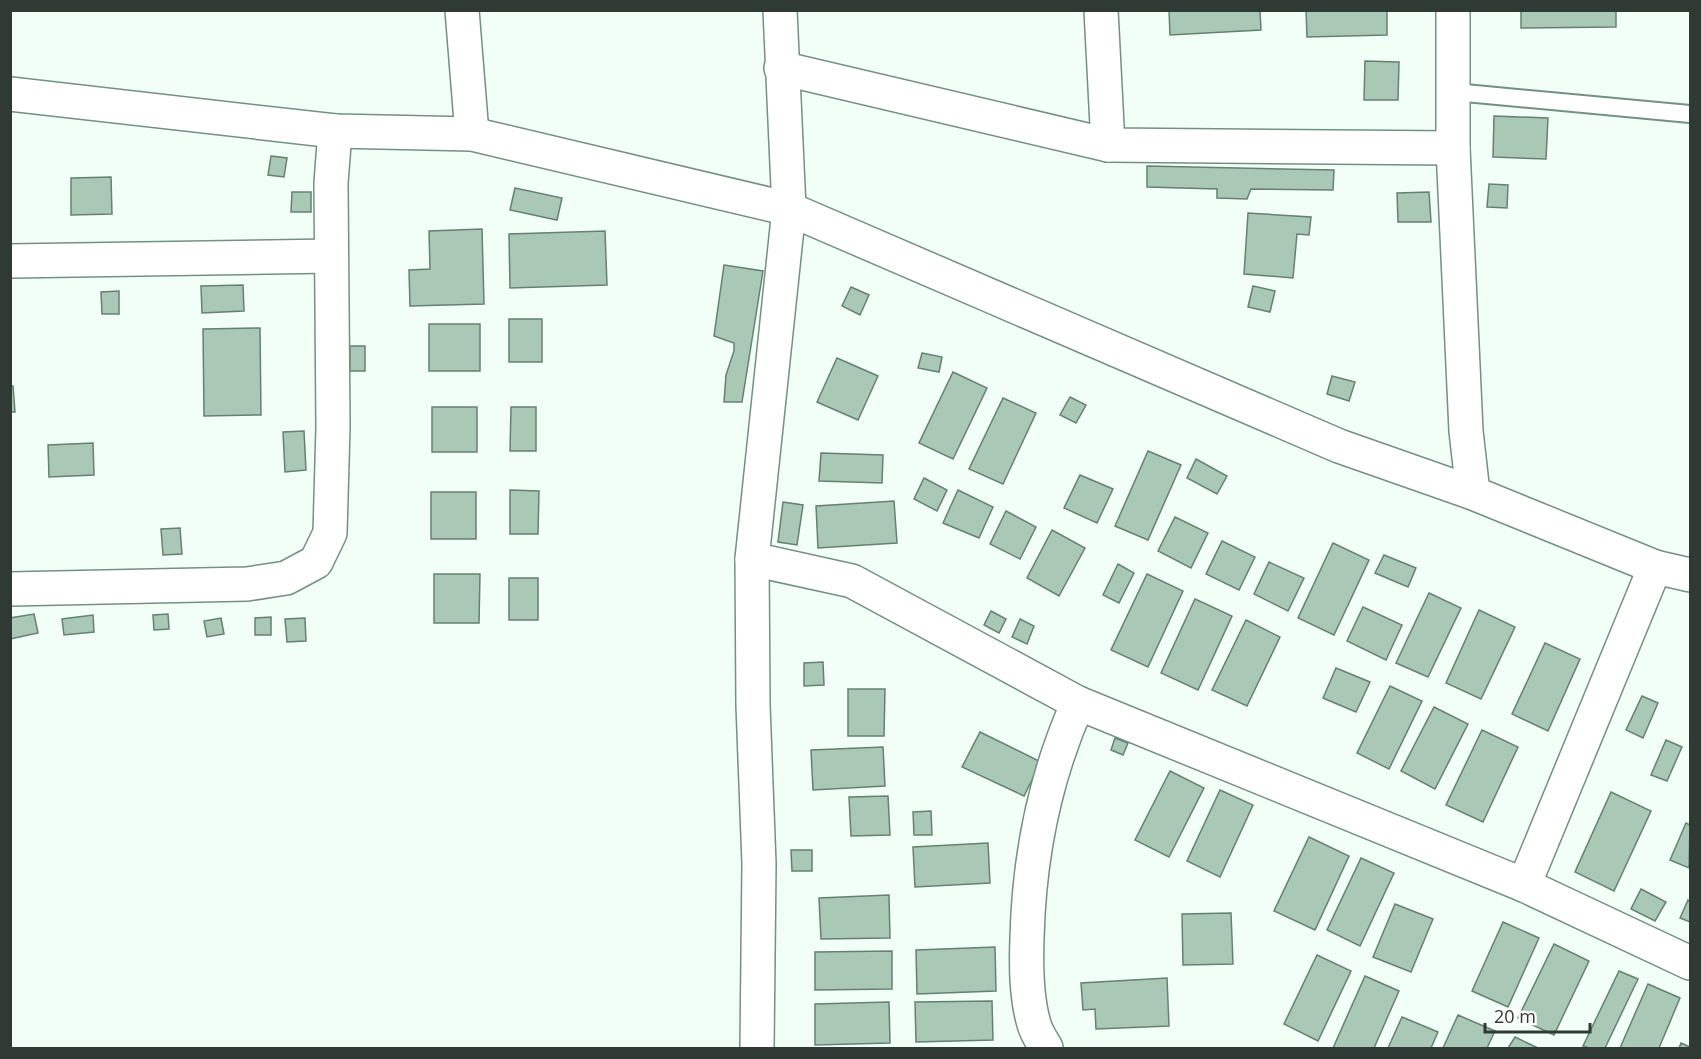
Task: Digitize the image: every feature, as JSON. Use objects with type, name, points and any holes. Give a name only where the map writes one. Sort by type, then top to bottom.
[{"type":"street","points":[[462,10],[472,134]]},
{"type":"street","points":[[757,1048],[759,864],[753,705],[752,559],[789,209],[780,10]]},
{"type":"street","points":[[1101,10],[1108,146]]},
{"type":"street","points":[[1453,10],[1453,148],[1466,431],[1473,493]]},
{"type":"street","points":[[781,68],[1108,146],[1453,148]]},
{"type":"street","points":[[10,94],[335,131],[472,134],[789,209],[1339,446],[1473,493],[1655,567],[1690,575]]},
{"type":"street","points":[[10,589],[247,584],[286,578],[316,562],[330,533],[333,428],[331,183],[335,131]]},
{"type":"street","points":[[10,261],[331,256]]},
{"type":"street","points":[[752,559],[852,581],[1078,703],[1524,885],[1690,963]]},
{"type":"street","points":[[1524,885],[1655,567]]},
{"type":"street","points":[[1046,1048],[1034,1026],[1026,969],[1034,849],[1046,792],[1060,743],[1078,703]]},
{"type":"lane","points":[[1454,92],[1690,114]]},
{"type":"building","points":[[1169,10],[1260,10],[1261,30],[1170,35]]},
{"type":"building","points":[[1306,10],[1387,10],[1387,35],[1307,37]]},
{"type":"building","points":[[1521,10],[1616,10],[1616,27],[1521,28]]},
{"type":"building","points":[[1365,61],[1399,62],[1398,100],[1364,100]]},
{"type":"building","points":[[1494,116],[1548,118],[1546,159],[1493,157]]},
{"type":"building","points":[[271,156],[287,158],[284,177],[268,175]]},
{"type":"building","points":[[1147,166],[1334,170],[1333,190],[1251,189],[1247,199],[1217,198],[1217,189],[1147,187]]},
{"type":"building","points":[[111,177],[112,214],[71,215],[71,178]]},
{"type":"building","points":[[1489,184],[1508,185],[1507,208],[1487,207]]},
{"type":"building","points":[[515,188],[562,198],[557,220],[510,210]]},
{"type":"building","points":[[292,192],[311,192],[311,212],[291,212]]},
{"type":"building","points":[[1429,192],[1431,222],[1398,222],[1397,193]]},
{"type":"building","points":[[1248,213],[1311,217],[1309,235],[1297,234],[1293,278],[1244,274]]},
{"type":"building","points":[[482,229],[484,304],[410,306],[409,270],[430,269],[429,231]]},
{"type":"building","points":[[605,231],[607,285],[510,288],[509,234]]},
{"type":"building","points":[[724,265],[763,271],[742,402],[724,402],[726,375],[734,351],[734,343],[714,336]]},
{"type":"building","points":[[243,285],[244,311],[202,313],[201,286]]},
{"type":"building","points":[[1253,286],[1275,291],[1270,312],[1248,307]]},
{"type":"building","points":[[851,287],[869,295],[860,315],[842,306]]},
{"type":"building","points":[[119,291],[119,314],[102,314],[101,292]]},
{"type":"building","points":[[509,319],[542,319],[542,362],[509,362]]},
{"type":"building","points":[[429,324],[480,324],[480,371],[429,371]]},
{"type":"building","points":[[260,328],[261,415],[204,416],[203,329]]},
{"type":"building","points":[[350,346],[365,346],[365,371],[350,371]]},
{"type":"building","points":[[922,353],[942,357],[939,372],[918,368]]},
{"type":"building","points":[[837,358],[878,376],[858,420],[817,402]]},
{"type":"building","points":[[953,372],[987,388],[953,459],[919,443]]},
{"type":"building","points":[[1332,376],[1355,382],[1349,401],[1327,394]]},
{"type":"building","points":[[10,386],[13,386],[15,412],[10,412]]},
{"type":"building","points":[[1070,397],[1086,405],[1076,423],[1060,415]]},
{"type":"building","points":[[1003,398],[1036,413],[1003,484],[969,469]]},
{"type":"building","points":[[432,407],[477,407],[477,452],[432,452]]},
{"type":"building","points":[[511,407],[536,407],[536,451],[510,451]]},
{"type":"building","points":[[304,431],[306,470],[285,472],[283,432]]},
{"type":"building","points":[[93,443],[94,475],[49,477],[48,445]]},
{"type":"building","points":[[1148,451],[1181,465],[1148,540],[1115,526]]},
{"type":"building","points":[[821,453],[883,455],[882,483],[819,481]]},
{"type":"building","points":[[1196,459],[1227,476],[1217,494],[1187,478]]},
{"type":"building","points":[[1080,475],[1113,489],[1097,523],[1064,508]]},
{"type":"building","points":[[924,478],[947,490],[937,511],[914,499]]},
{"type":"building","points":[[510,490],[539,491],[538,534],[510,534]]},
{"type":"building","points":[[958,490],[993,507],[979,538],[943,523]]},
{"type":"building","points":[[431,492],[476,492],[476,539],[431,539]]},
{"type":"building","points":[[894,501],[897,543],[818,548],[816,506]]},
{"type":"building","points":[[783,502],[803,505],[797,545],[778,542]]},
{"type":"building","points":[[1006,511],[1036,527],[1020,559],[990,544]]},
{"type":"building","points":[[1175,517],[1208,533],[1191,568],[1158,551]]},
{"type":"building","points":[[180,528],[182,554],[163,555],[161,529]]},
{"type":"building","points":[[1052,530],[1085,548],[1059,596],[1027,578]]},
{"type":"building","points":[[1222,541],[1255,557],[1239,590],[1206,574]]},
{"type":"building","points":[[1333,543],[1369,560],[1334,635],[1298,618]]},
{"type":"building","points":[[1384,555],[1416,568],[1408,587],[1375,573]]},
{"type":"building","points":[[1269,562],[1304,578],[1288,611],[1254,594]]},
{"type":"building","points":[[1118,564],[1134,573],[1119,603],[1103,595]]},
{"type":"building","points":[[434,574],[480,574],[479,623],[434,623]]},
{"type":"building","points":[[1147,574],[1183,591],[1148,667],[1111,650]]},
{"type":"building","points":[[509,578],[538,578],[538,620],[509,620]]},
{"type":"building","points":[[1429,593],[1461,608],[1428,677],[1396,663]]},
{"type":"building","points":[[1195,599],[1232,616],[1198,690],[1161,673]]},
{"type":"building","points":[[1363,607],[1402,625],[1386,660],[1347,641]]},
{"type":"building","points":[[1479,610],[1515,627],[1481,699],[1446,683]]},
{"type":"building","points":[[991,611],[1006,619],[999,633],[984,625]]},
{"type":"building","points":[[34,614],[38,633],[10,639],[10,618]]},
{"type":"building","points":[[168,614],[169,629],[154,630],[153,615]]},
{"type":"building","points":[[93,615],[94,632],[64,635],[62,619]]},
{"type":"building","points":[[271,617],[271,635],[255,635],[255,618]]},
{"type":"building","points":[[221,618],[224,634],[207,637],[204,621]]},
{"type":"building","points":[[305,618],[306,641],[287,642],[285,619]]},
{"type":"building","points":[[1020,619],[1034,626],[1027,644],[1012,637]]},
{"type":"building","points":[[1246,620],[1280,637],[1247,706],[1212,690]]},
{"type":"building","points":[[1545,643],[1580,659],[1548,731],[1512,714]]},
{"type":"building","points":[[823,662],[824,685],[804,686],[804,663]]},
{"type":"building","points":[[1336,668],[1370,682],[1356,712],[1323,698]]},
{"type":"building","points":[[1390,686],[1422,701],[1389,769],[1357,753]]},
{"type":"building","points":[[848,689],[885,689],[884,736],[848,736]]},
{"type":"building","points":[[1642,696],[1658,703],[1643,738],[1626,730]]},
{"type":"building","points":[[1434,707],[1468,724],[1435,789],[1401,771]]},
{"type":"building","points":[[1482,730],[1518,747],[1483,822],[1446,805]]},
{"type":"building","points":[[980,732],[1041,762],[1024,796],[962,767]]},
{"type":"building","points":[[1115,738],[1128,743],[1123,755],[1111,750]]},
{"type":"building","points":[[1666,740],[1682,747],[1667,781],[1651,775]]},
{"type":"building","points":[[883,747],[885,786],[813,790],[811,750]]},
{"type":"building","points":[[1170,771],[1204,788],[1169,857],[1135,840]]},
{"type":"building","points":[[1220,790],[1253,805],[1220,877],[1187,861]]},
{"type":"building","points":[[1611,792],[1651,811],[1614,891],[1575,872]]},
{"type":"building","points":[[888,796],[890,835],[851,836],[849,797]]},
{"type":"building","points":[[931,811],[932,835],[914,835],[913,812]]},
{"type":"building","points":[[1686,823],[1690,825],[1689,868],[1670,860]]},
{"type":"building","points":[[1309,837],[1349,856],[1315,930],[1274,911]]},
{"type":"building","points":[[988,843],[990,883],[915,887],[913,847]]},
{"type":"building","points":[[791,850],[812,850],[812,871],[792,871]]},
{"type":"building","points":[[1361,858],[1394,873],[1360,946],[1327,930]]},
{"type":"building","points":[[1641,889],[1666,902],[1655,921],[1631,909]]},
{"type":"building","points":[[889,895],[890,938],[821,939],[819,898]]},
{"type":"building","points":[[1688,900],[1690,902],[1690,922],[1680,918]]},
{"type":"building","points":[[1395,904],[1433,919],[1411,972],[1373,957]]},
{"type":"building","points":[[1231,913],[1233,964],[1183,965],[1182,914]]},
{"type":"building","points":[[1503,922],[1539,938],[1508,1007],[1472,991]]},
{"type":"building","points":[[1554,944],[1589,961],[1554,1035],[1518,1018]]},
{"type":"building","points":[[995,947],[996,991],[917,994],[916,950]]},
{"type":"building","points":[[892,951],[892,989],[815,990],[815,952]]},
{"type":"building","points":[[1317,955],[1351,971],[1318,1041],[1284,1024]]},
{"type":"building","points":[[1619,971],[1638,979],[1605,1048],[1583,1046]]},
{"type":"building","points":[[1365,976],[1399,991],[1374,1048],[1333,1048]]},
{"type":"building","points":[[1167,978],[1169,1026],[1096,1029],[1095,1009],[1083,1010],[1081,983]]},
{"type":"building","points":[[1648,984],[1680,998],[1659,1048],[1620,1048]]},
{"type":"building","points":[[992,1001],[993,1040],[916,1042],[915,1002]]},
{"type":"building","points":[[889,1002],[890,1043],[815,1045],[815,1004]]},
{"type":"building","points":[[1458,1015],[1495,1031],[1487,1048],[1443,1048]]},
{"type":"building","points":[[1402,1017],[1438,1032],[1431,1048],[1388,1048]]},
{"type":"building","points":[[1515,1037],[1538,1048],[1508,1048]]},
{"type":"building","points":[[1681,1043],[1690,1047],[1690,1048],[1679,1048]]}]
